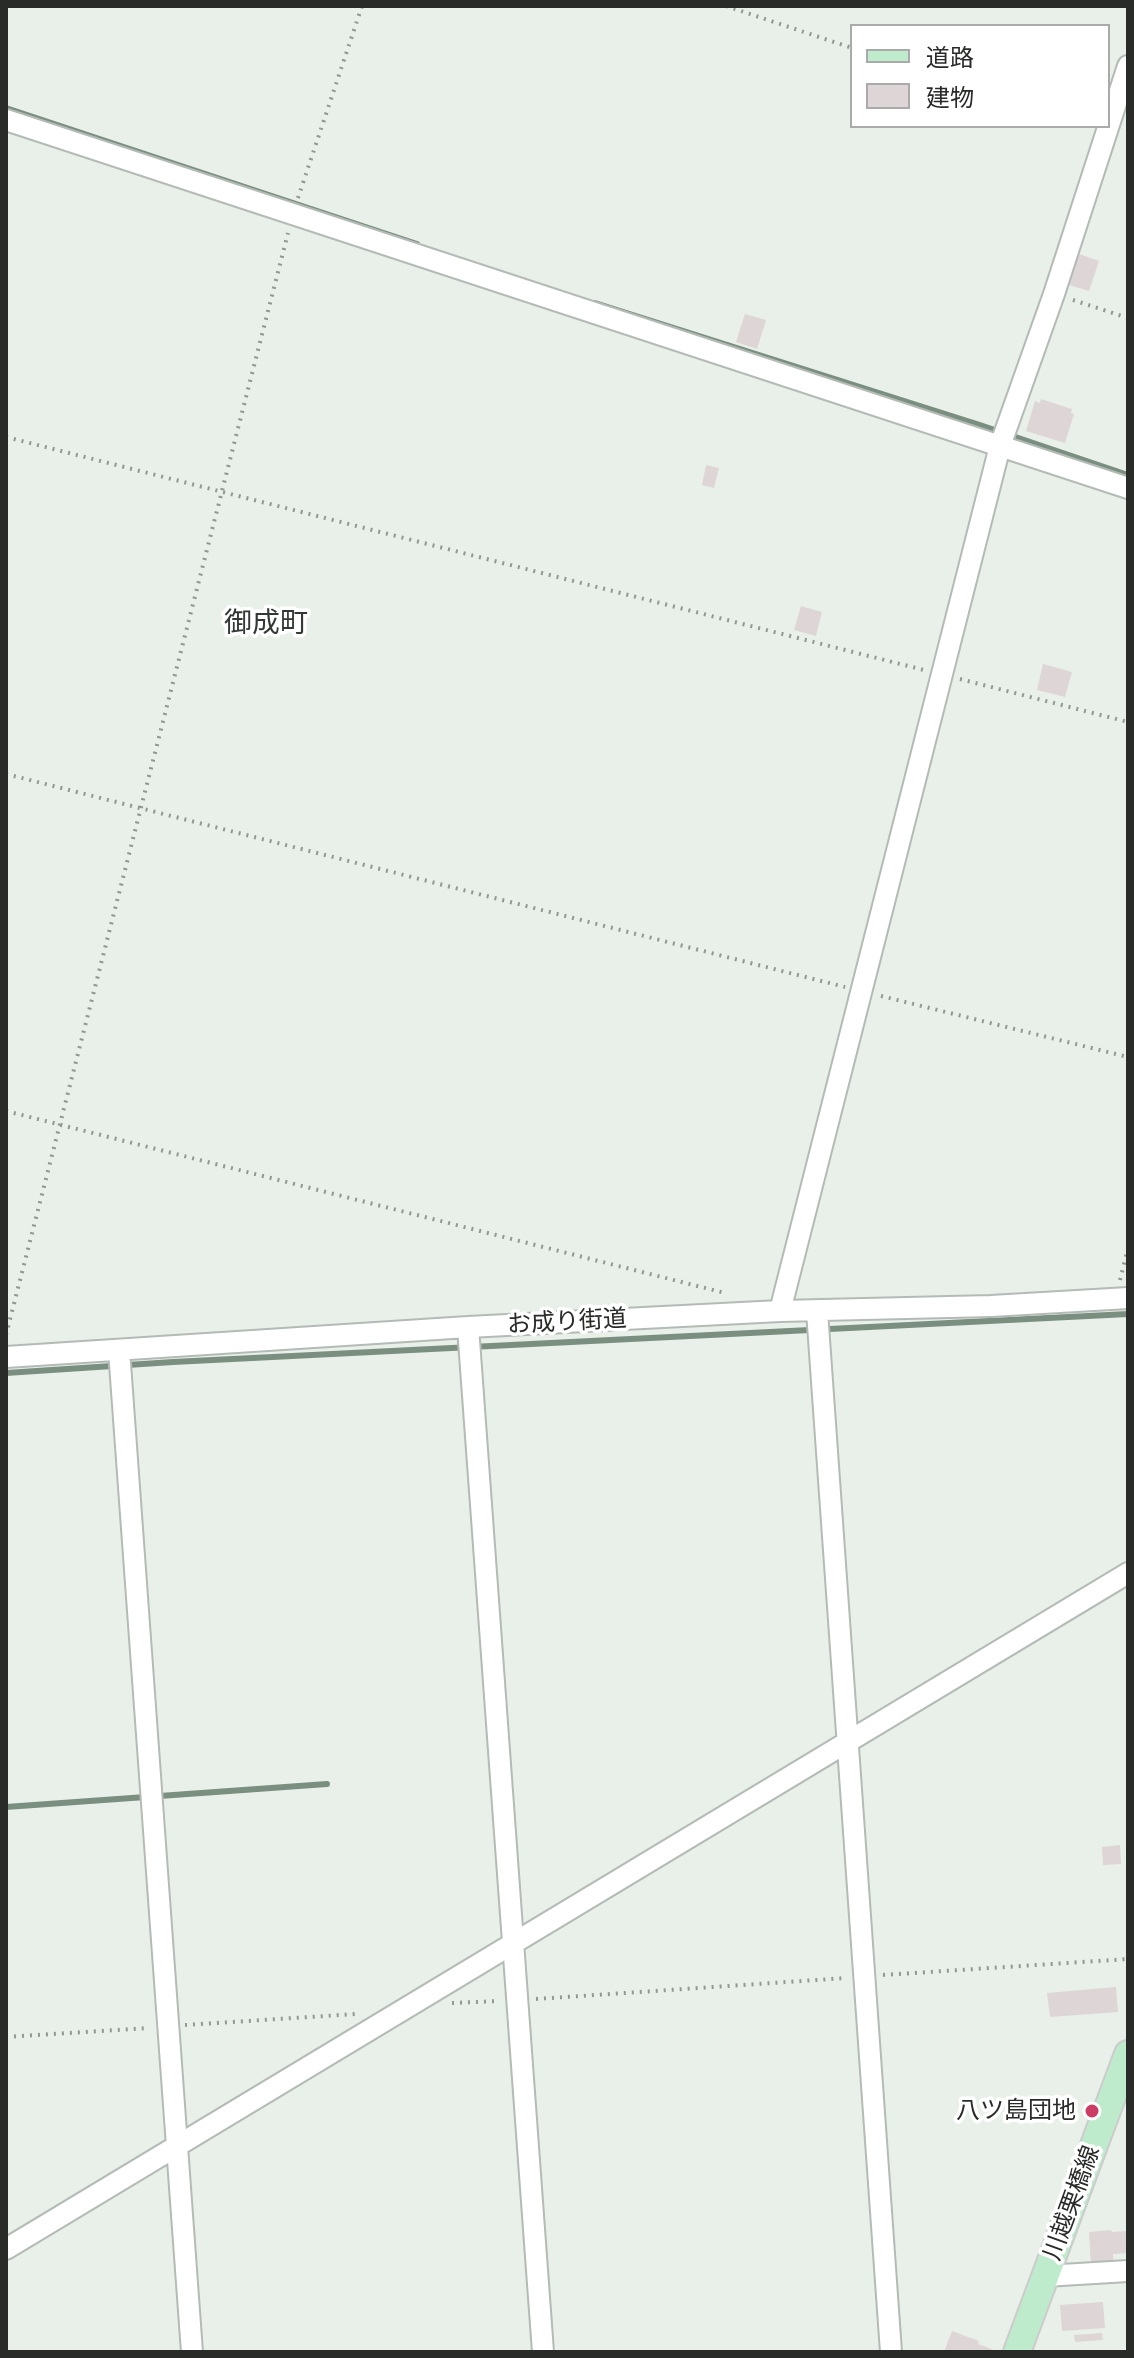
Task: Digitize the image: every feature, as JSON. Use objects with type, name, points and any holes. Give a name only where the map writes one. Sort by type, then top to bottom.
[{"type":"main road","name":"川越栗橋線","points":[[1017,2352],[1128,2054]]},
{"type":"street","points":[[1110,121],[1128,66]]},
{"type":"street","points":[[6,120],[1128,488]]},
{"type":"street","points":[[780,1311],[1000,446],[1108,128]]},
{"type":"street","name":"お成り街道","points":[[6,1357],[468,1327],[1122,1298]]},
{"type":"street","points":[[817,1311],[891,2352]]},
{"type":"street","points":[[468,1327],[543,2352]]},
{"type":"street","points":[[119,1350],[192,2352]]},
{"type":"street","points":[[6,2249],[1128,1573]]},
{"type":"street","points":[[1045,2276],[1128,2271]]},
{"type":"path","points":[[6,1335],[292,214],[362,6]]},
{"type":"path","points":[[726,6],[850,47]]},
{"type":"path","points":[[1054,294],[1128,318]]},
{"type":"path","points":[[6,437],[1128,722]]},
{"type":"path","points":[[6,774],[1128,1057]]},
{"type":"path","points":[[6,1111],[735,1296],[745,1314]]},
{"type":"path","points":[[1122,1298],[1128,1248]]},
{"type":"path","points":[[414,2002],[518,2000],[1128,1959]]},
{"type":"path","points":[[6,2037],[371,2013],[390,2017]]},
{"type":"building","points":[[1076,253],[1099,261],[1089,291],[1066,284]]},
{"type":"building","points":[[745,314],[766,320],[757,349],[736,342]]},
{"type":"building","points":[[1041,399],[1072,409],[1071,413],[1074,414],[1065,443],[1026,431],[1035,401],[1040,403]]},
{"type":"building","points":[[706,465],[719,468],[714,488],[702,485]]},
{"type":"building","points":[[801,606],[822,612],[816,636],[794,630]]},
{"type":"building","points":[[1043,664],[1072,672],[1065,697],[1037,690]]},
{"type":"building","points":[[1120,1845],[1121,1864],[1103,1865],[1102,1847]]},
{"type":"building","points":[[1116,1987],[1118,2012],[1050,2017],[1047,1993]]},
{"type":"building","points":[[1126,2231],[1128,2253],[1113,2254],[1114,2264],[1091,2266],[1089,2232]]},
{"type":"building","points":[[1103,2302],[1105,2328],[1062,2331],[1060,2305]]},
{"type":"building","points":[[952,2331],[979,2341],[978,2344],[999,2352],[944,2352]]},
{"type":"building","points":[[1102,2333],[1103,2340],[1075,2342],[1074,2335]]},
{"type":"waterway","points":[[6,108],[417,244]]},
{"type":"waterway","points":[[595,303],[1128,475]]},
{"type":"waterway","points":[[6,1373],[1128,1314]]},
{"type":"waterway","points":[[6,1807],[327,1784]]},
{"type":"place","name":"八ツ島団地","points":[[1092,2111]]},
{"type":"district","name":"御成町","points":[[266,624]]}]
